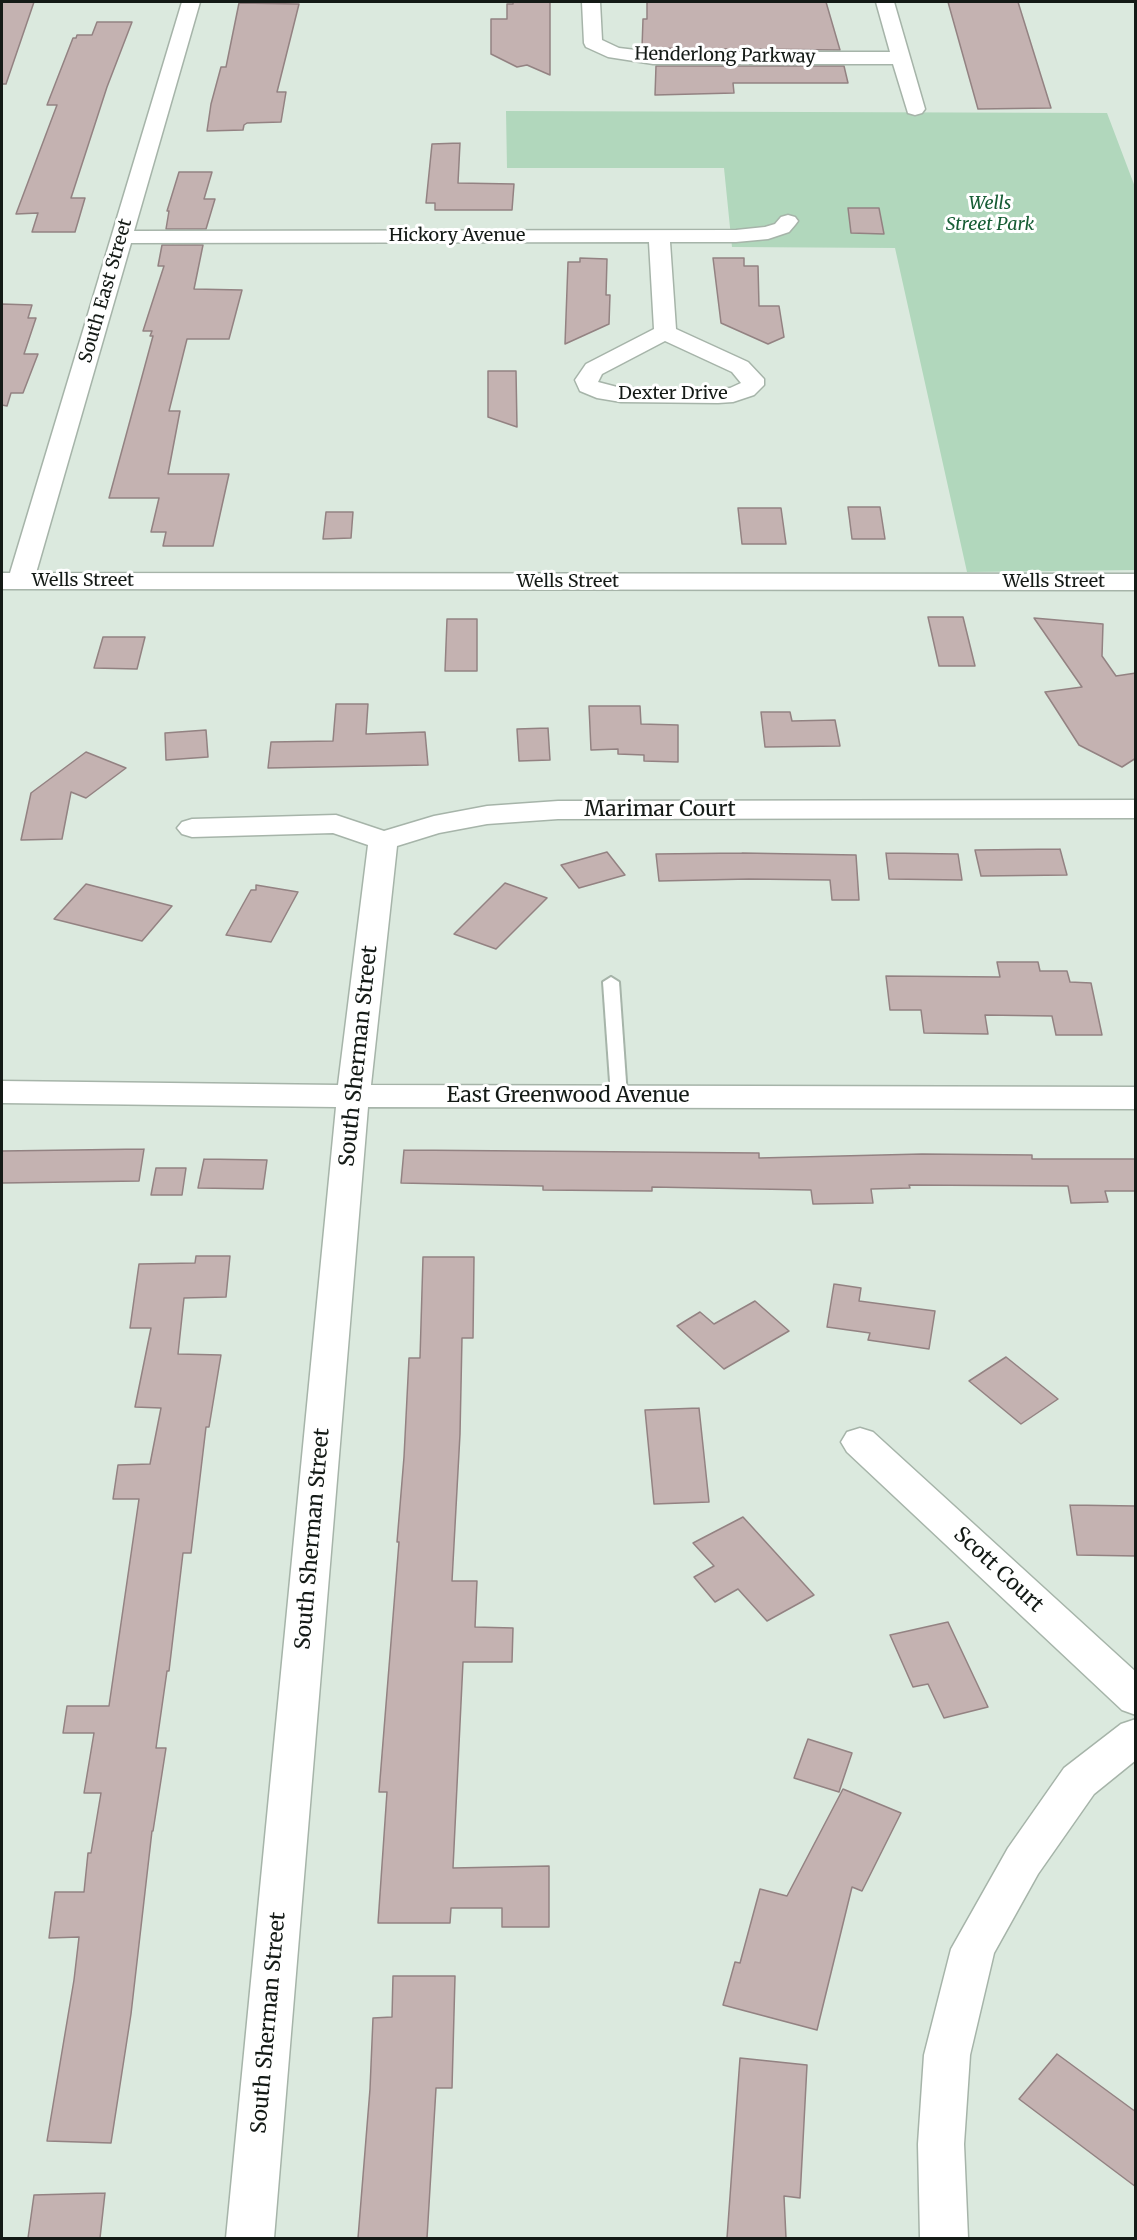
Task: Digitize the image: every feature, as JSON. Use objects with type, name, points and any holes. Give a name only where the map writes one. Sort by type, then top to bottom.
[{"type":"street","name":"South East Street","points":[[11,581],[122,237],[191,2]]},
{"type":"street","name":"Henderlong Parkway","points":[[591,2],[593,44],[615,53],[653,58],[901,58]]},
{"type":"street","points":[[885,2],[915,109]]},
{"type":"street","name":"Hickory Avenue","points":[[122,237],[753,235],[782,228],[788,221]]},
{"type":"street","points":[[659,236],[665,332]]},
{"type":"street","name":"Dexter Drive","points":[[665,332],[740,367],[753,379],[752,385],[734,394],[718,396],[621,395],[605,393],[588,386],[586,380],[594,369],[665,332]]},
{"type":"street","name":"Wells Street","points":[[11,581],[1136,582]]},
{"type":"street","name":"Marimar Court","points":[[383,841],[434,825],[486,815],[558,810],[1136,809]]},
{"type":"street","points":[[192,828],[336,824],[383,841]]},
{"type":"street","name":"South Sherman Street","points":[[250,2238],[353,1096],[383,841]]},
{"type":"street","name":"East Greenwood Avenue","points":[[2,1092],[353,1096],[1136,1098]]},
{"type":"street","name":"Scott Court","points":[[860,1442],[1136,1698]]},
{"type":"street","points":[[944,2238],[941,2144],[947,2055],[973,1949],[1023,1861],[1079,1781],[1136,1736]]},
{"type":"lane","points":[[611,982],[619,1096]]},
{"type":"green space","name":"Wells Street Park","points":[[506,111],[1107,113],[1135,187],[1135,570],[967,572],[895,248],[732,247],[724,168],[507,168]]},
{"type":"building","points":[[2,2],[34,2],[6,84],[2,84]]},
{"type":"building","points":[[513,2],[550,2],[550,75],[527,65],[517,67],[491,54],[491,19],[507,19],[507,4],[513,4]]},
{"type":"building","points":[[647,2],[826,2],[840,50],[642,48],[643,19],[647,19]]},
{"type":"building","points":[[948,2],[1018,2],[1051,108],[978,109]]},
{"type":"building","points":[[239,3],[299,4],[277,92],[286,92],[281,122],[247,123],[243,130],[207,131],[211,104],[221,67],[226,67]]},
{"type":"building","points":[[97,22],[132,22],[107,87],[71,198],[85,198],[75,232],[32,232],[38,213],[16,214],[57,105],[47,105],[73,38],[77,35],[92,35]]},
{"type":"building","points":[[656,66],[844,66],[848,83],[733,83],[734,93],[655,95]]},
{"type":"building","points":[[460,143],[458,183],[514,184],[512,210],[435,210],[435,203],[426,203],[432,144]]},
{"type":"building","points":[[179,172],[212,172],[204,199],[215,199],[206,229],[166,229],[169,211],[167,211]]},
{"type":"building","points":[[848,208],[879,208],[884,234],[851,233]]},
{"type":"building","points":[[162,245],[203,245],[194,289],[242,290],[229,339],[187,339],[169,411],[180,411],[168,474],[229,474],[213,546],[163,546],[166,532],[151,532],[159,498],[109,498],[153,336],[150,336],[152,331],[143,331],[164,266],[158,266]]},
{"type":"building","points":[[580,258],[607,259],[606,295],[610,295],[609,324],[565,344],[568,262],[580,262]]},
{"type":"building","points":[[713,258],[744,258],[744,266],[758,266],[759,306],[779,306],[784,337],[768,344],[721,323]]},
{"type":"building","points":[[2,304],[32,305],[28,318],[36,318],[24,354],[38,354],[23,393],[11,393],[7,406],[2,405]]},
{"type":"building","points":[[488,371],[516,371],[517,427],[488,417]]},
{"type":"building","points":[[848,507],[880,507],[885,539],[852,539]]},
{"type":"building","points":[[738,508],[781,508],[786,544],[742,544]]},
{"type":"building","points":[[326,512],[353,512],[351,538],[323,539]]},
{"type":"building","points":[[928,617],[963,617],[975,666],[939,666]]},
{"type":"building","points":[[1034,618],[1103,624],[1102,656],[1116,676],[1136,673],[1136,758],[1122,767],[1079,745],[1045,692],[1082,687]]},
{"type":"building","points":[[447,619],[477,619],[477,671],[445,671]]},
{"type":"building","points":[[103,637],[145,637],[137,669],[94,668]]},
{"type":"building","points":[[336,704],[368,704],[366,734],[425,732],[428,765],[268,768],[271,742],[333,741]]},
{"type":"building","points":[[589,706],[640,706],[641,724],[678,725],[678,762],[644,761],[644,755],[618,754],[618,749],[591,750]]},
{"type":"building","points":[[761,712],[790,712],[792,721],[835,720],[840,746],[765,747]]},
{"type":"building","points":[[548,728],[550,760],[519,761],[517,729]]},
{"type":"building","points":[[206,730],[208,757],[166,760],[165,733]]},
{"type":"building","points":[[86,752],[126,768],[86,798],[71,792],[62,839],[21,840],[31,793]]},
{"type":"building","points":[[1060,849],[1067,875],[981,876],[975,850]]},
{"type":"building","points":[[607,852],[625,875],[579,888],[561,865]]},
{"type":"building","points":[[886,853],[958,854],[962,880],[889,879]]},
{"type":"building","points":[[656,854],[856,855],[859,900],[832,900],[830,880],[659,881]]},
{"type":"building","points":[[505,883],[547,898],[496,949],[454,934]]},
{"type":"building","points":[[86,884],[172,906],[142,941],[54,919]]},
{"type":"building","points":[[256,885],[298,892],[271,942],[226,935],[251,890],[256,890]]},
{"type":"building","points":[[997,962],[1038,962],[1040,971],[1067,971],[1070,982],[1091,983],[1102,1035],[1056,1035],[1052,1016],[985,1015],[988,1034],[924,1033],[921,1010],[890,1010],[886,976],[1000,977]]},
{"type":"building","points":[[144,1149],[139,1181],[2,1183],[2,1151]]},
{"type":"building","points":[[404,1150],[759,1153],[759,1158],[922,1154],[1032,1155],[1032,1159],[1136,1159],[1136,1191],[1105,1191],[1108,1202],[1071,1203],[1068,1186],[909,1185],[910,1188],[871,1189],[873,1203],[813,1204],[811,1190],[652,1187],[652,1191],[543,1190],[543,1186],[401,1183]]},
{"type":"building","points":[[204,1159],[267,1160],[263,1189],[198,1188]]},
{"type":"building","points":[[156,1168],[186,1168],[182,1195],[151,1195]]},
{"type":"building","points":[[196,1256],[230,1256],[226,1297],[184,1298],[178,1354],[221,1355],[209,1427],[206,1427],[191,1553],[183,1553],[169,1671],[167,1671],[156,1748],[166,1748],[152,1831],[131,2014],[111,2143],[47,2141],[79,1937],[49,1938],[55,1892],[84,1892],[88,1853],[91,1853],[101,1793],[84,1793],[94,1733],[63,1733],[67,1706],[109,1706],[139,1499],[113,1499],[118,1465],[150,1464],[161,1408],[135,1407],[151,1328],[130,1328],[139,1264],[195,1263]]},
{"type":"building","points":[[423,1257],[474,1257],[473,1338],[462,1338],[460,1434],[452,1581],[477,1581],[475,1627],[513,1628],[512,1662],[463,1662],[453,1868],[549,1866],[549,1927],[502,1927],[502,1908],[451,1908],[450,1923],[378,1923],[387,1792],[379,1792],[399,1542],[397,1542],[409,1358],[420,1358]]},
{"type":"building","points":[[834,1284],[861,1288],[859,1301],[935,1311],[929,1349],[868,1340],[870,1333],[827,1327]]},
{"type":"building","points":[[755,1301],[789,1331],[724,1369],[677,1326],[700,1312],[714,1324]]},
{"type":"building","points":[[1006,1357],[1058,1399],[1021,1424],[969,1381]]},
{"type":"building","points":[[699,1408],[709,1502],[654,1504],[645,1410]]},
{"type":"building","points":[[1070,1505],[1136,1506],[1136,1556],[1077,1555]]},
{"type":"building","points":[[743,1517],[814,1595],[767,1621],[738,1589],[715,1602],[694,1577],[714,1566],[693,1543]]},
{"type":"building","points":[[948,1622],[988,1707],[944,1718],[928,1684],[913,1687],[890,1635]]},
{"type":"building","points":[[808,1739],[852,1753],[839,1792],[794,1778]]},
{"type":"building","points":[[843,1789],[901,1813],[862,1891],[852,1887],[817,2030],[723,2005],[735,1962],[740,1963],[760,1889],[787,1896]]},
{"type":"building","points":[[393,1976],[455,1976],[452,2088],[436,2088],[427,2238],[358,2238],[370,2089],[373,2018],[392,2017]]},
{"type":"building","points":[[1057,2054],[1136,2112],[1136,2187],[1019,2099]]},
{"type":"building","points":[[740,2058],[807,2065],[800,2198],[784,2196],[786,2238],[727,2238]]},
{"type":"building","points":[[105,2193],[100,2238],[28,2238],[34,2195]]}]
